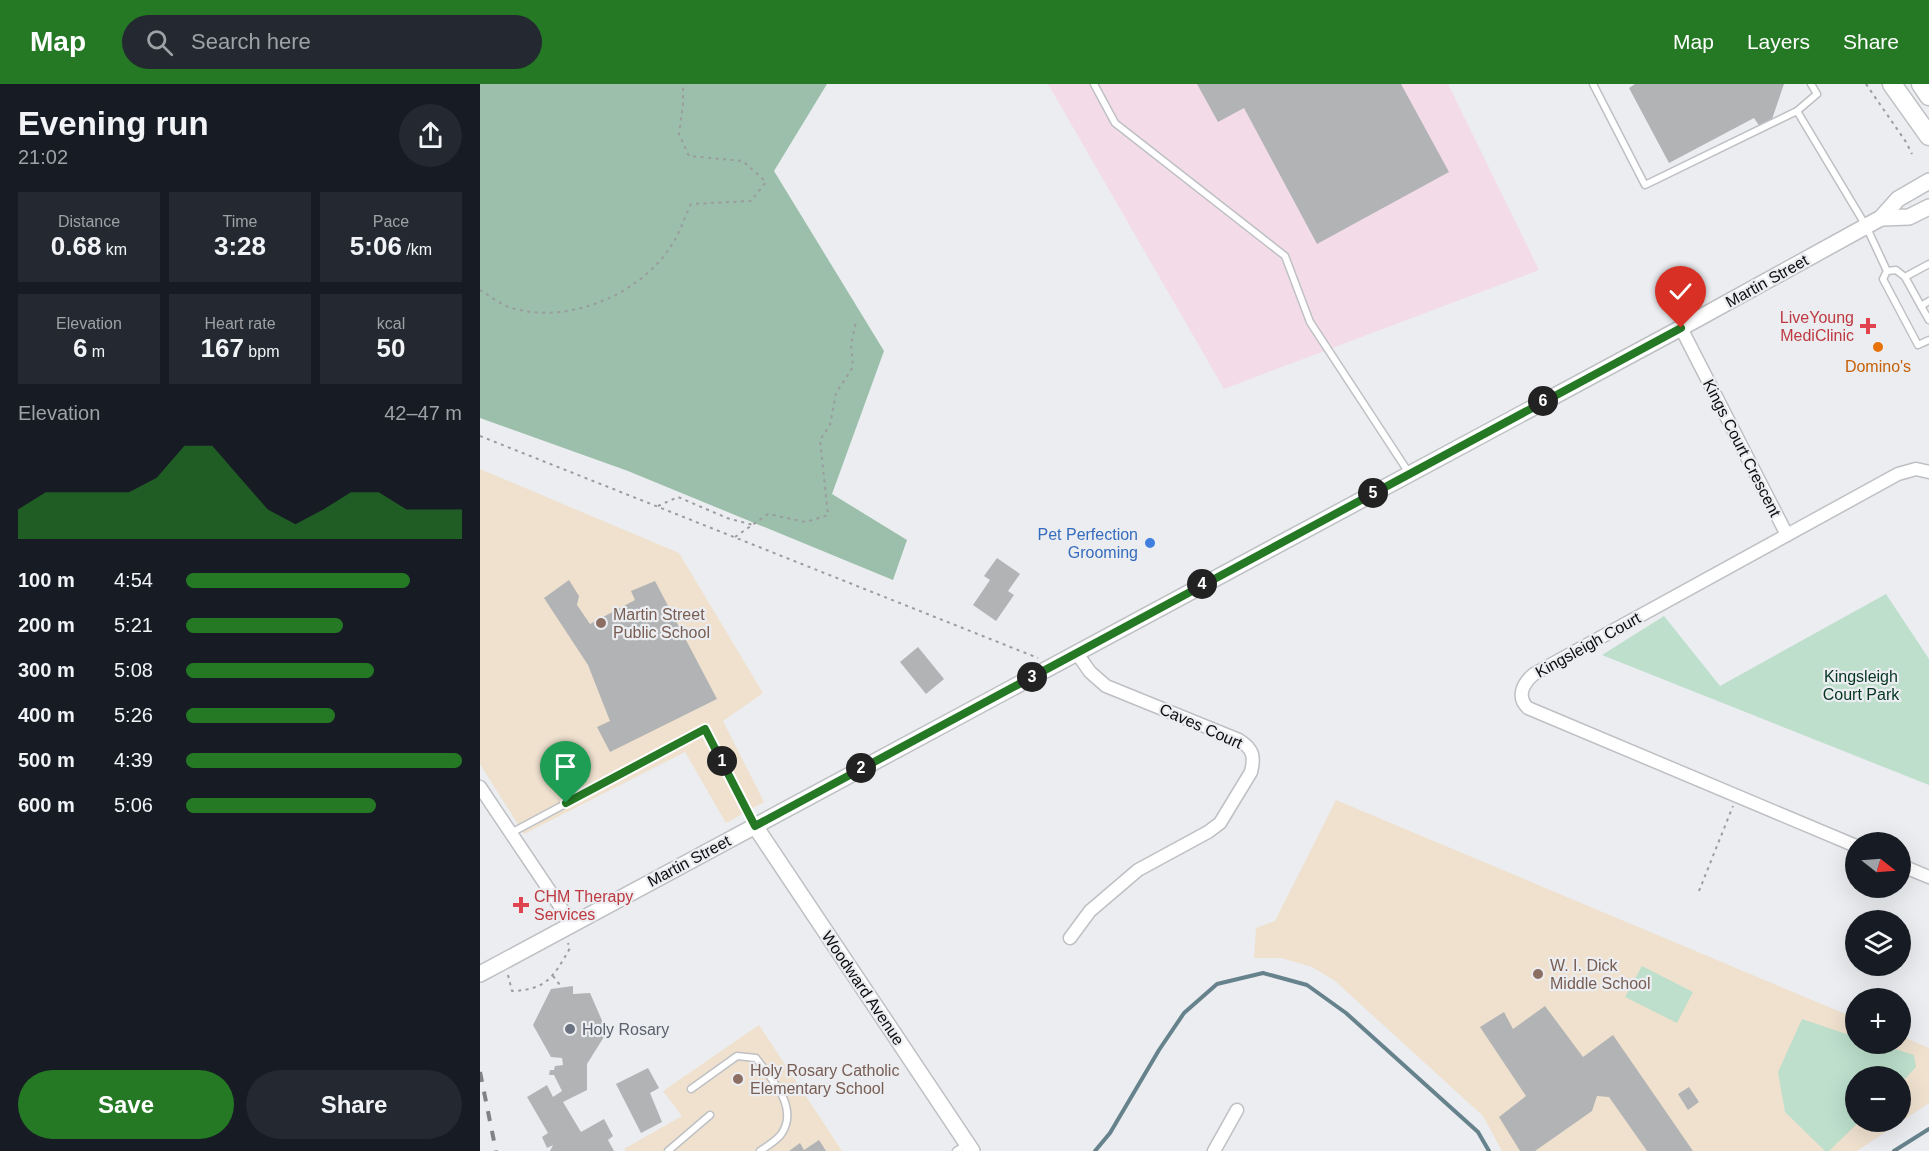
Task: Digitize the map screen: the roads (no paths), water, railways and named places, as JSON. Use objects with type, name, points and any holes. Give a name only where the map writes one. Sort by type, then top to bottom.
[{"type":"main road","points":[[1892,84],[1929,136]]},
{"type":"main road","points":[[1921,84],[1929,96]]},
{"type":"street","name":"Martin Street","points":[[480,974],[1681,328],[1881,218],[1898,199],[1929,182]]},
{"type":"street","name":"Martin Street","points":[[1881,218],[1910,217],[1929,207]]},
{"type":"street","name":"Kings Court Crescent","points":[[1681,328],[1787,535]]},
{"type":"street","name":"Kingsleigh Court","points":[[1845,841],[1528,708],[1523,703],[1521,693],[1527,681],[1534,674],[1898,474],[1916,469],[1929,472]]},
{"type":"street","name":"Caves Court","points":[[1070,938],[1090,911],[1138,870],[1208,832],[1220,823],[1251,772],[1253,763],[1252,753],[1248,746],[1239,740],[1106,687],[1090,672],[1077,652]]},
{"type":"street","points":[[480,787],[511,833],[567,926]]},
{"type":"street","name":"Woodward Avenue","points":[[755,826],[965,1149]]},
{"type":"street","points":[[1911,870],[1929,877]]},
{"type":"street","points":[[1214,1151],[1237,1110]]},
{"type":"lane","points":[[1094,84],[1115,123],[1285,256],[1310,322],[1409,473]]},
{"type":"lane","points":[[1593,84],[1645,185],[1797,111],[1817,94],[1812,84]]},
{"type":"lane","points":[[1797,111],[1866,226],[1887,271]]},
{"type":"lane","points":[[1905,277],[1929,264]]},
{"type":"lane","points":[[1887,271],[1896,270],[1905,277],[1929,320]]},
{"type":"lane","points":[[1887,271],[1883,279],[1918,345],[1929,340]]},
{"type":"lane","points":[[1921,306],[1929,301]]},
{"type":"lane","points":[[511,833],[705,729],[755,826]]},
{"type":"lane","points":[[691,1089],[737,1056],[756,1058],[780,1090],[789,1112],[782,1133],[760,1151]]},
{"type":"lane","points":[[668,1151],[710,1115]]},
{"type":"waterway","points":[[1095,1151],[1110,1133],[1159,1050],[1184,1013],[1217,984],[1263,973],[1307,985],[1346,1013],[1478,1132],[1489,1151]]},
{"type":"waterway","points":[[1894,1151],[1929,1129]]},
{"type":"railway","points":[[480,1072],[496,1151]]},
{"type":"place","name":"LiveYoung MediClinic","points":[[1868,326]]},
{"type":"place","name":"Domino's","points":[[1878,347]]},
{"type":"place","name":"Pet Perfection Grooming","points":[[1150,543]]},
{"type":"place","name":"Martin Street Public School","points":[[601,623]]},
{"type":"place","name":"CHM Therapy Services","points":[[521,905]]},
{"type":"place","name":"W. I. Dick Middle School","points":[[1538,974]]},
{"type":"place","name":"Holy Rosary","points":[[570,1029]]},
{"type":"place","name":"Holy Rosary Catholic Elementary School","points":[[738,1079]]},
{"type":"park label","name":"Kingsleigh Court Park","points":[[1861,685]]}]
